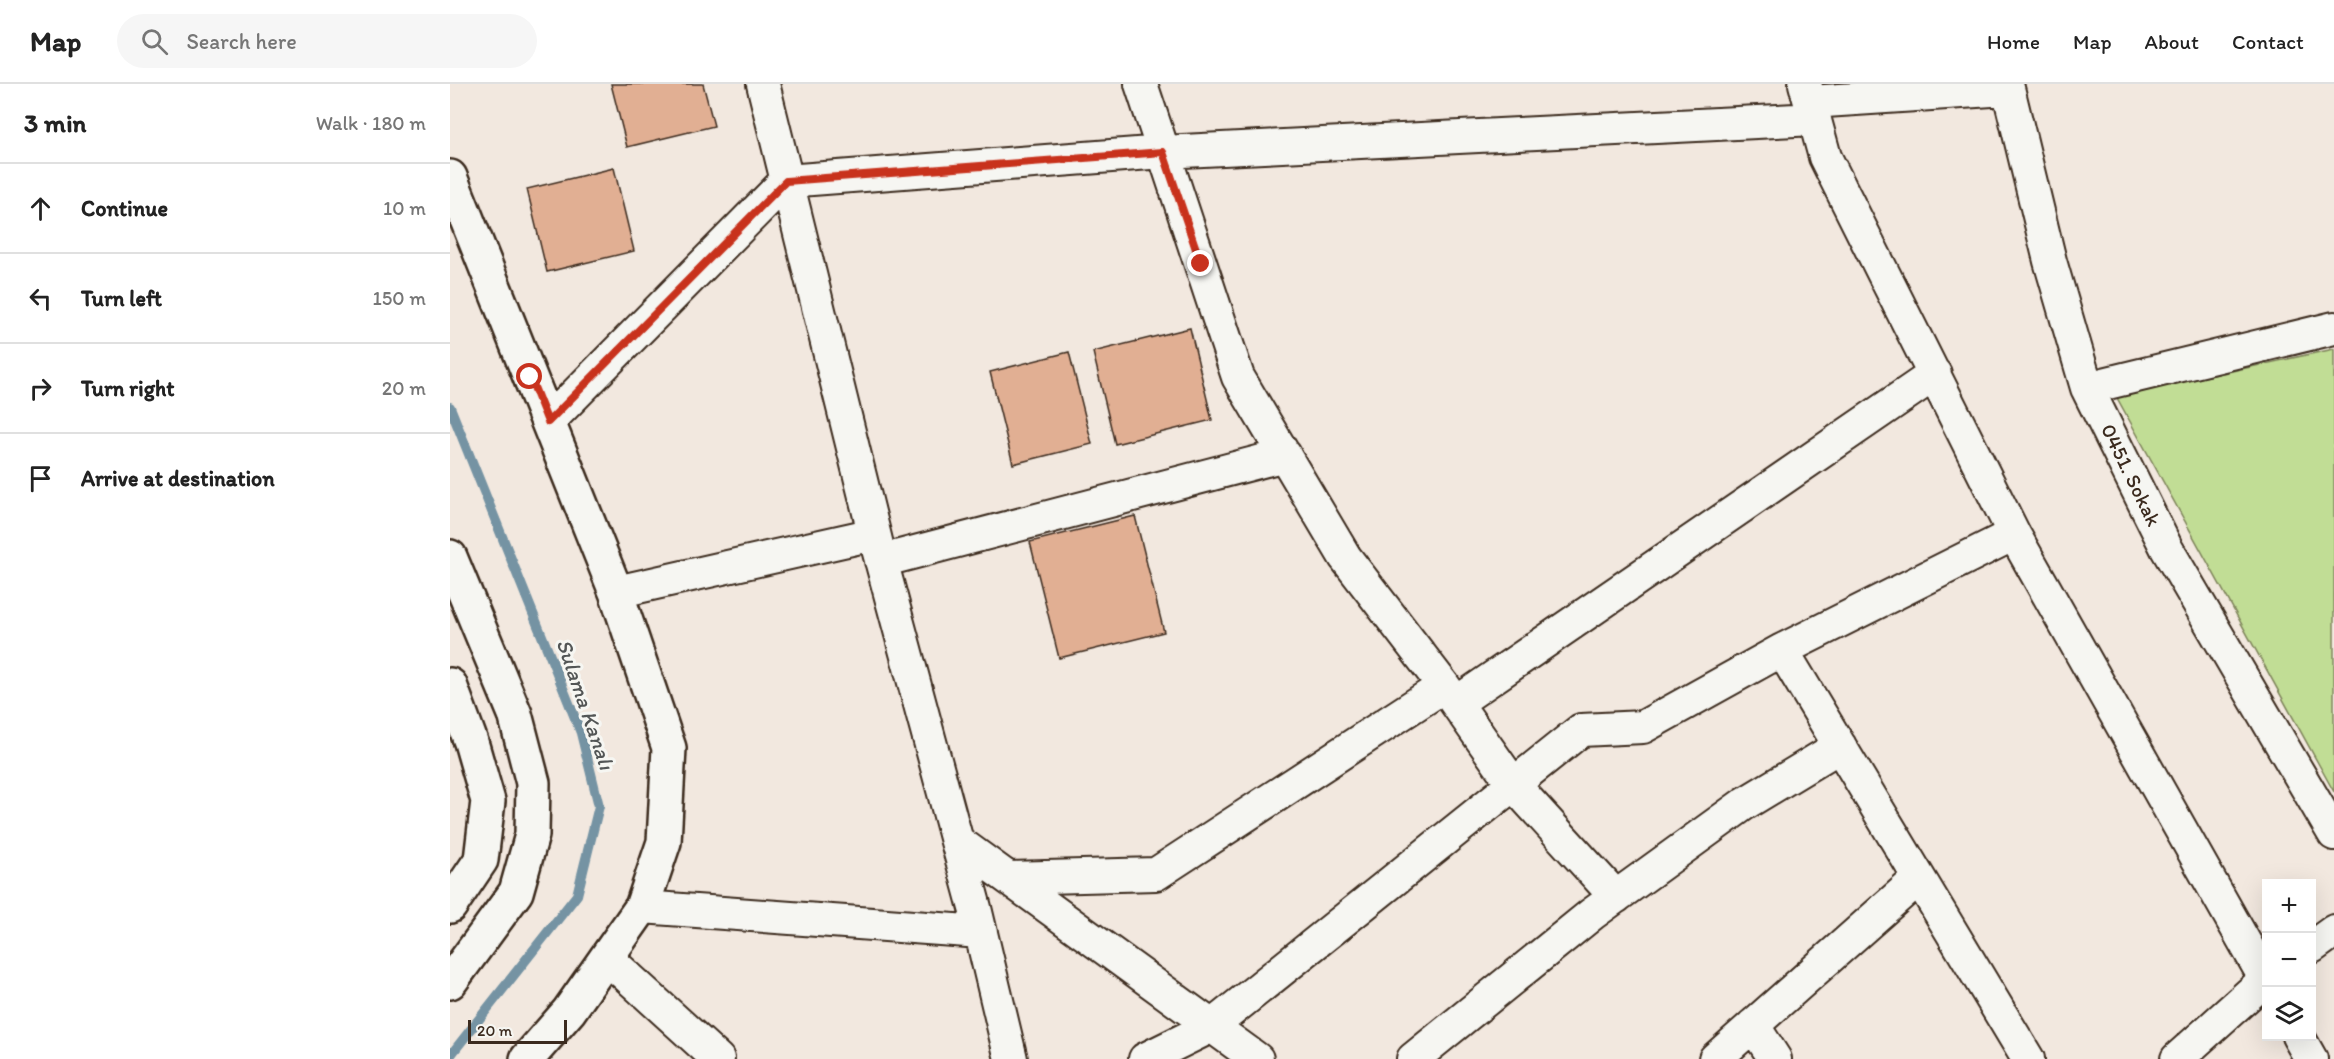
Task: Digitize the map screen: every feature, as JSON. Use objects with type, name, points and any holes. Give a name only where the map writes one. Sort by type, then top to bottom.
[{"type":"street","points":[[763,84],[878,548],[981,932],[1011,1059]]},
{"type":"street","points":[[1141,84],[1238,377],[1345,557],[1450,695],[1513,784],[1616,897]]},
{"type":"street","points":[[548,422],[786,181],[2007,86]]},
{"type":"street","name":"0451. Sokak","points":[[2007,86],[2050,261],[2087,388],[2167,549],[2334,834]]},
{"type":"street","points":[[1810,101],[1825,157],[2014,534],[2262,972]]},
{"type":"street","points":[[450,177],[616,592],[669,748],[664,842],[642,907],[569,1011],[527,1059]]},
{"type":"street","points":[[2087,388],[2334,328]]},
{"type":"street","points":[[1008,878],[1156,874],[1450,695],[1935,374]]},
{"type":"street","points":[[616,592],[878,548],[1285,455]]},
{"type":"street","points":[[1145,1059],[1212,1026],[1581,730],[1643,727],[1782,650],[2014,534]]},
{"type":"street","points":[[450,556],[515,714],[533,783],[532,835],[516,892],[450,982]]},
{"type":"street","points":[[1782,650],[2028,1059]]},
{"type":"street","points":[[450,686],[471,742],[488,801],[481,860],[450,906]]},
{"type":"street","points":[[1413,1059],[1616,897],[1744,804],[1840,746]]},
{"type":"street","points":[[957,841],[1257,1059]]},
{"type":"street","points":[[1715,1059],[1919,878]]},
{"type":"street","points":[[642,907],[981,932]]},
{"type":"street","points":[[2316,944],[2334,931]]},
{"type":"street","points":[[606,958],[718,1059]]},
{"type":"street","points":[[2176,1059],[2262,983]]},
{"type":"street","points":[[1753,1025],[1775,1059]]},
{"type":"street","points":[[2301,1041],[2311,1059]]},
{"type":"green space","points":[[2334,349],[2334,792],[2116,396]]},
{"type":"building","points":[[611,84],[703,84],[714,126],[627,147]]},
{"type":"building","points":[[614,168],[634,251],[547,272],[527,189]]},
{"type":"building","points":[[1190,328],[1212,420],[1115,444],[1093,352]]},
{"type":"building","points":[[1069,352],[1092,444],[1013,464],[990,372]]},
{"type":"building","points":[[1135,516],[1164,632],[1059,658],[1030,542]]},
{"type":"waterway","name":"Sulama Kanalı","points":[[450,407],[581,733],[599,806],[577,895],[450,1056]]},
{"type":"route","points":[[530,377],[548,422],[786,181],[1163,152],[1201,264]]}]
